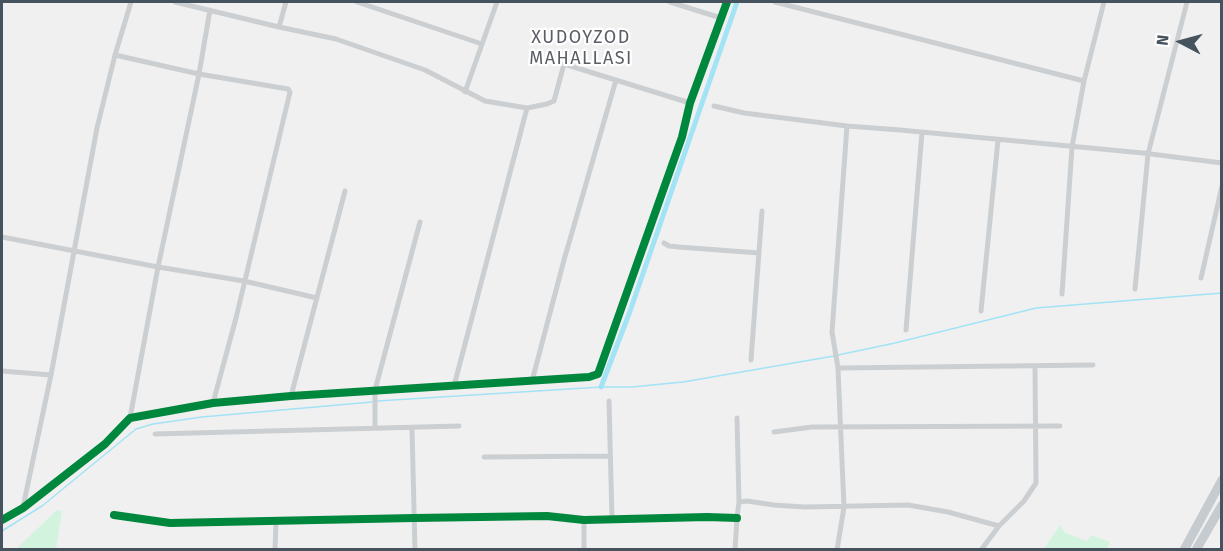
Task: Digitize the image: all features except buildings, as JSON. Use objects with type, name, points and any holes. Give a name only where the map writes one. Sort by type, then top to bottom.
[{"type":"main road","points":[[1184,549],[1221,480]]},
{"type":"main road","points":[[1196,549],[1221,504]]},
{"type":"street","points":[[23,508],[51,375],[97,128],[131,2]]},
{"type":"street","points":[[175,2],[336,39],[425,70],[485,101],[527,108],[547,104],[554,100],[564,64],[690,103]]},
{"type":"street","points":[[279,27],[286,2]]},
{"type":"street","points":[[357,2],[482,44]]},
{"type":"street","points":[[465,92],[497,2]]},
{"type":"street","points":[[670,2],[722,18]]},
{"type":"street","points":[[130,418],[213,403],[590,377],[598,374],[682,137],[690,103],[727,2]]},
{"type":"street","points":[[775,2],[1084,81]]},
{"type":"street","points":[[1062,294],[1072,147],[1084,81],[1104,2],[1096,2]]},
{"type":"street","points":[[1135,289],[1148,154],[1187,2]]},
{"type":"street","points":[[2,520],[23,508],[105,444],[130,418],[210,10]]},
{"type":"street","points":[[115,55],[199,74],[288,88],[290,92],[236,318],[213,403]]},
{"type":"street","points":[[532,381],[616,80]]},
{"type":"street","points":[[714,106],[744,113],[847,126],[1221,163]]},
{"type":"street","points":[[454,386],[527,108]]},
{"type":"street","points":[[837,549],[844,507],[838,368],[832,332],[847,126]]},
{"type":"street","points":[[906,330],[922,132]]},
{"type":"street","points":[[981,311],[998,140]]},
{"type":"street","points":[[1201,278],[1221,186]]},
{"type":"street","points":[[291,396],[345,191]]},
{"type":"street","points":[[751,360],[762,211]]},
{"type":"street","points":[[375,428],[375,392],[420,222]]},
{"type":"street","points":[[2,237],[244,281],[317,298]]},
{"type":"street","points":[[664,243],[669,246],[759,253]]},
{"type":"street","points":[[838,368],[1093,365]]},
{"type":"street","points":[[981,549],[999,526],[1024,501],[1036,483],[1035,366]]},
{"type":"street","points":[[2,370],[51,375]]},
{"type":"street","points":[[609,401],[612,519]]},
{"type":"street","points":[[735,549],[739,502],[737,418]]},
{"type":"street","points":[[154,434],[459,426]]},
{"type":"street","points":[[774,432],[812,427],[1060,426]]},
{"type":"street","points":[[412,428],[415,549]]},
{"type":"street","points":[[484,458],[610,456]]},
{"type":"street","points":[[739,502],[804,507],[908,505],[948,512],[999,526]]},
{"type":"street","points":[[114,515],[170,523],[547,516],[584,520],[736,518]]},
{"type":"street","points":[[584,520],[584,549]]},
{"type":"street","points":[[275,549],[276,521]]},
{"type":"green space","points":[[57,510],[62,511],[56,549],[16,549]]},
{"type":"green space","points":[[1060,525],[1065,533],[1087,541],[1091,535],[1110,542],[1107,549],[1044,549]]},
{"type":"waterway","points":[[601,387],[629,314],[737,2]]},
{"type":"waterway","points":[[838,355],[1036,308],[1222,293]]},
{"type":"waterway","points":[[377,401],[632,387],[683,382],[834,356]]},
{"type":"waterway","points":[[2,531],[42,506],[136,429],[153,424],[202,417],[372,402]]},
{"type":"cycle path","points":[[2,520],[23,508],[105,444],[130,418],[213,403],[589,377],[598,374],[682,137],[690,103],[727,2]]},
{"type":"cycle path","points":[[114,515],[170,523],[547,516],[584,520],[737,518]]},
{"type":"district","name":"XUDOYZOD MAHALLASI","points":[[581,48]]}]
